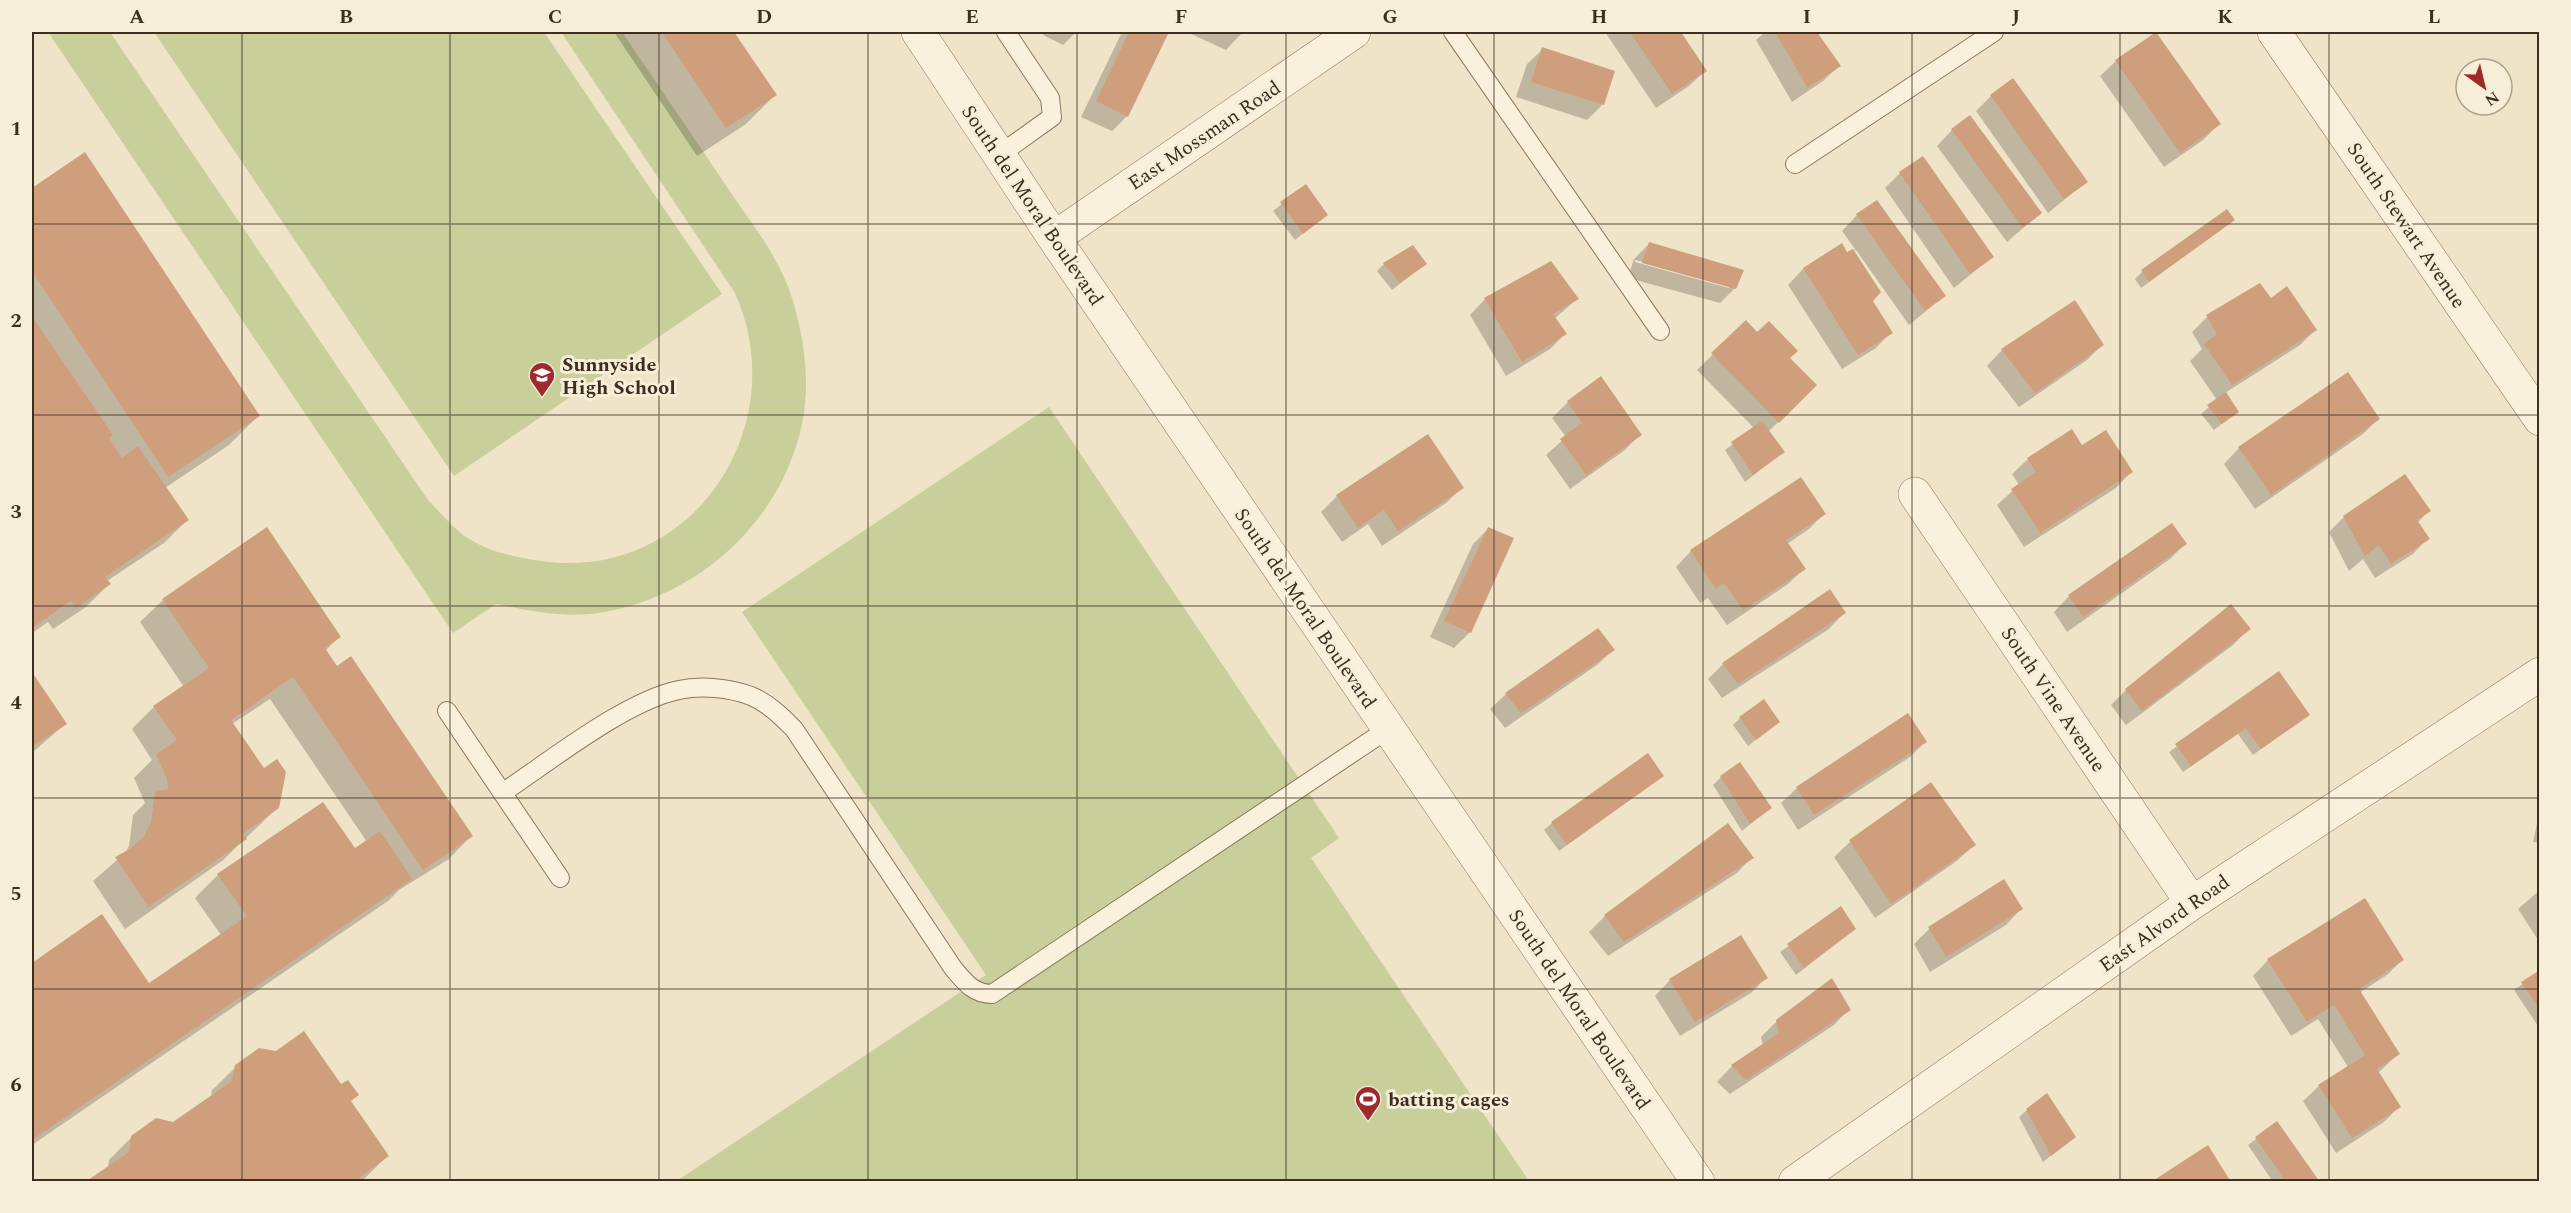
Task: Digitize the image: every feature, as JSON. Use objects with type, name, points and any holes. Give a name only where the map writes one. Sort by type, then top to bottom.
[{"type":"street","name":"South del Moral Boulevard","points":[[918,32],[1054,237],[1698,1182]]},
{"type":"street","name":"East Mossman Road","points":[[1054,237],[1354,32]]},
{"type":"street","name":"South Stewart Avenue","points":[[2274,32],[2540,419]]},
{"type":"street","name":"South Vine Avenue","points":[[1915,494],[2192,903]]},
{"type":"street","name":"East Alvord Road","points":[[1795,1182],[2192,903],[2540,674]]},
{"type":"lane","points":[[999,155],[1052,117],[1050,98],[1006,32]]},
{"type":"lane","points":[[1453,32],[1660,331]]},
{"type":"lane","points":[[1795,164],[1994,32]]},
{"type":"lane","points":[[502,793],[622,714],[647,701],[680,689],[717,688],[751,696],[774,710],[794,729],[953,968],[969,986],[981,994],[992,994],[1388,729]]},
{"type":"lane","points":[[447,711],[560,878]]},
{"type":"green space","points":[[48,32],[110,32],[428,500],[454,527],[479,544],[505,554],[541,561],[595,561],[643,547],[684,521],[717,486],[740,442],[751,394],[750,344],[735,293],[561,32],[622,32],[765,242],[780,268],[791,295],[803,342],[806,375],[805,408],[791,460],[775,493],[754,523],[729,550],[701,573],[669,591],[635,605],[599,613],[573,615],[496,604],[453,633]]},
{"type":"green space","points":[[154,32],[544,32],[722,294],[454,476]]},
{"type":"green space","points":[[1049,407],[1339,838],[1311,858],[1529,1181],[675,1182],[986,975],[742,612]]},
{"type":"building","points":[[662,32],[734,32],[777,95],[726,128]]},
{"type":"building","points":[[1129,32],[1169,32],[1128,117],[1096,101]]},
{"type":"building","points":[[1630,32],[1681,32],[1707,71],[1672,94]]},
{"type":"building","points":[[1775,32],[1817,32],[1841,66],[1808,88]]},
{"type":"building","points":[[2156,32],[2221,124],[2180,153],[2115,60]]},
{"type":"building","points":[[1542,47],[1615,71],[1604,105],[1531,82]]},
{"type":"building","points":[[2013,78],[2088,182],[2064,199],[1990,95]]},
{"type":"building","points":[[1970,115],[2042,213],[2023,228],[1951,129]]},
{"type":"building","points":[[85,152],[260,416],[168,477],[32,271],[32,188]]},
{"type":"building","points":[[1923,156],[1994,257],[1970,274],[1899,172]]},
{"type":"building","points":[[1306,184],[1328,215],[1303,234],[1280,202]]},
{"type":"building","points":[[1877,200],[1946,296],[1925,311],[1856,214]]},
{"type":"building","points":[[2227,209],[2235,220],[2149,282],[2141,270]]},
{"type":"building","points":[[1649,242],[1744,270],[1736,289],[1642,263]]},
{"type":"building","points":[[1842,243],[1847,252],[1853,249],[1881,292],[1873,301],[1893,333],[1858,355],[1803,268]]},
{"type":"building","points":[[1413,245],[1427,264],[1400,283],[1383,263]]},
{"type":"building","points":[[1551,261],[1579,299],[1553,314],[1567,334],[1522,362],[1484,298]]},
{"type":"building","points":[[2260,283],[2271,298],[2287,286],[2317,330],[2232,385],[2204,344],[2217,334],[2206,315]]},
{"type":"building","points":[[2075,300],[2104,345],[2035,393],[2001,349]]},
{"type":"building","points":[[32,316],[113,435],[109,438],[122,458],[138,446],[189,520],[105,577],[111,584],[76,608],[71,601],[32,628]]},
{"type":"building","points":[[1746,320],[1757,332],[1769,321],[1798,351],[1790,358],[1817,385],[1779,423],[1711,353]]},
{"type":"building","points":[[2348,372],[2380,419],[2271,495],[2238,447]]},
{"type":"building","points":[[1601,376],[1642,435],[1586,475],[1560,439],[1582,423],[1567,401]]},
{"type":"building","points":[[2226,392],[2239,412],[2222,424],[2207,405]]},
{"type":"building","points":[[1762,421],[1785,452],[1753,475],[1731,442]]},
{"type":"building","points":[[2072,429],[2082,445],[2106,430],[2133,472],[2040,533],[2011,489],[2036,472],[2027,458]]},
{"type":"building","points":[[1428,434],[1464,488],[1398,531],[1384,510],[1358,528],[1336,495]]},
{"type":"building","points":[[2405,474],[2431,511],[2417,520],[2430,539],[2391,564],[2379,545],[2365,556],[2343,516]]},
{"type":"building","points":[[1801,477],[1826,514],[1786,540],[1806,569],[1743,610],[1724,583],[1716,589],[1690,550]]},
{"type":"building","points":[[2172,523],[2187,544],[2083,617],[2068,595]]},
{"type":"building","points":[[267,527],[341,637],[325,648],[337,666],[351,656],[473,836],[423,870],[293,677],[231,720],[264,768],[277,759],[286,772],[279,808],[243,834],[247,839],[148,907],[115,857],[130,849],[144,836],[151,822],[155,791],[168,789],[167,779],[156,754],[177,740],[153,706],[209,668],[162,599]]},
{"type":"building","points":[[1488,527],[1514,538],[1471,633],[1444,621]]},
{"type":"building","points":[[1830,589],[1846,613],[1738,684],[1722,663]]},
{"type":"building","points":[[2231,604],[2251,629],[2142,711],[2125,689]]},
{"type":"building","points":[[1598,628],[1615,650],[1521,713],[1505,693]]},
{"type":"building","points":[[2279,671],[2310,715],[2261,749],[2246,728],[2191,766],[2175,744]]},
{"type":"building","points":[[32,672],[67,724],[32,747]]},
{"type":"building","points":[[1764,699],[1780,722],[1756,740],[1739,717]]},
{"type":"building","points":[[1908,713],[1927,742],[1814,815],[1796,787]]},
{"type":"building","points":[[1648,753],[1664,776],[1567,845],[1551,822]]},
{"type":"building","points":[[1740,762],[1772,808],[1750,824],[1720,776]]},
{"type":"building","points":[[1931,782],[1976,845],[1891,904],[1849,840]]},
{"type":"building","points":[[323,802],[355,848],[380,831],[412,879],[32,1140],[32,963],[102,914],[149,983],[247,916],[217,874]]},
{"type":"building","points":[[1728,823],[1754,858],[1624,942],[1604,915]]},
{"type":"building","points":[[2004,879],[2023,909],[1946,957],[1928,927]]},
{"type":"building","points":[[2365,898],[2404,960],[2359,989],[2400,1054],[2377,1069],[2401,1107],[2352,1138],[2318,1085],[2365,1055],[2334,1005],[2307,1022],[2267,959]]},
{"type":"building","points":[[1841,906],[1856,929],[1804,968],[1787,944]]},
{"type":"building","points":[[1741,935],[1768,978],[1695,1022],[1669,979]]},
{"type":"building","points":[[2540,970],[2540,1010],[2521,982]]},
{"type":"building","points":[[1832,978],[1851,1010],[1746,1080],[1731,1065],[1779,1033],[1776,1020]]},
{"type":"building","points":[[304,1031],[341,1084],[348,1080],[359,1095],[351,1101],[389,1156],[360,1177],[359,1182],[85,1182],[129,1152],[131,1136],[156,1118],[173,1122],[232,1081],[235,1065],[259,1048],[276,1051]]},
{"type":"building","points":[[2047,1093],[2076,1137],[2051,1156],[2026,1109]]},
{"type":"building","points":[[2277,1121],[2320,1182],[2286,1182],[2255,1137]]},
{"type":"building","points":[[2208,1145],[2231,1182],[2151,1182]]},
{"type":"place","name":"Sunnyside High School","points":[[542,398]]},
{"type":"place","name":"batting cages","points":[[1368,1122]]}]
